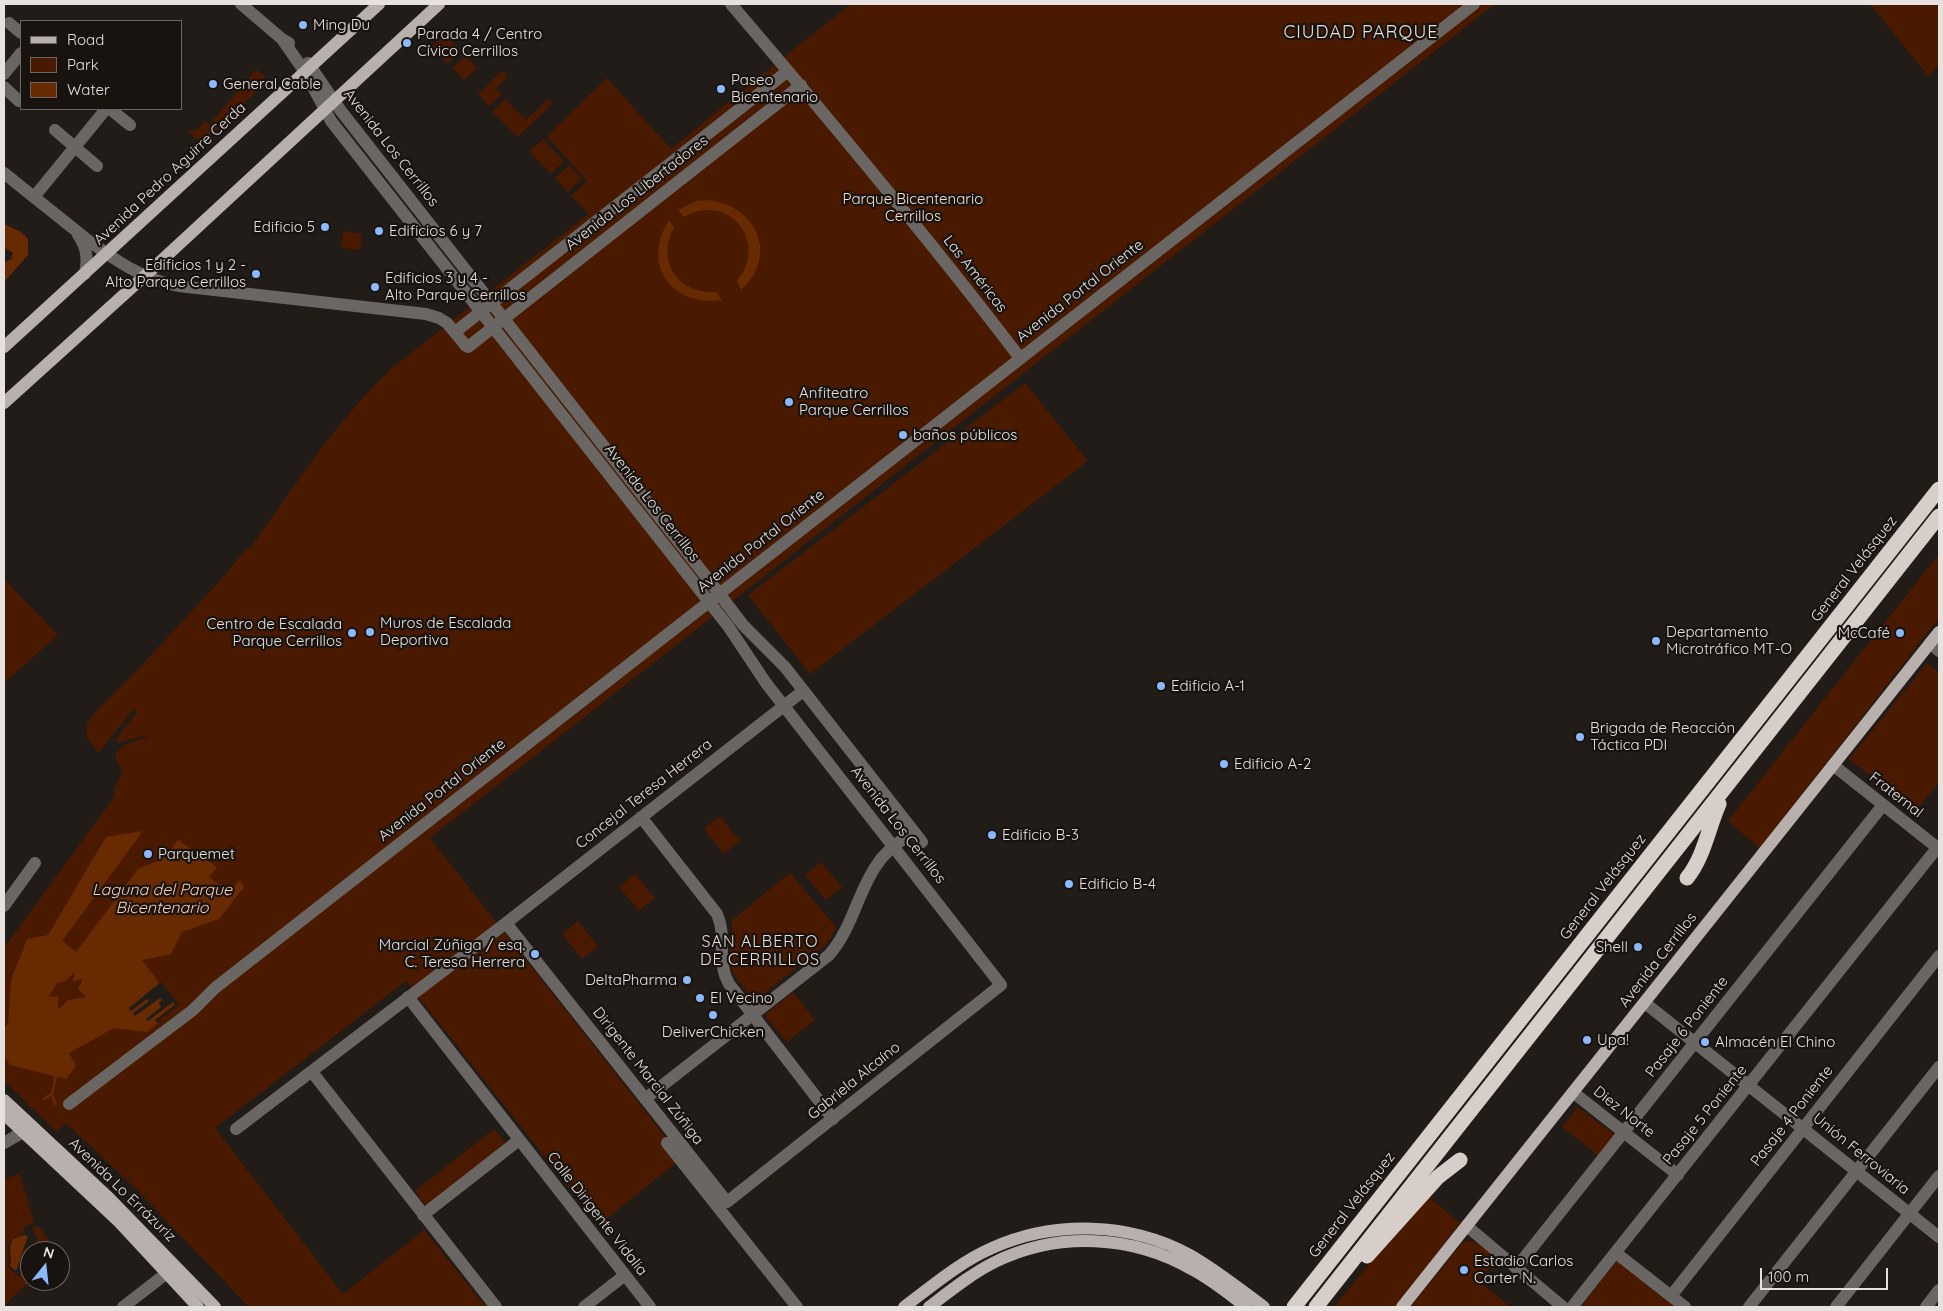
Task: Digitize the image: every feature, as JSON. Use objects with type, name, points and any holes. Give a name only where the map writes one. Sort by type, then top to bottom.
[{"type":"highway","name":"General Velásquez","points":[[1294,1307],[1939,489]]},
{"type":"highway","points":[[1316,1307],[1939,516]]},
{"type":"highway","points":[[1687,878],[1700,859],[1709,829],[1727,785]]},
{"type":"highway","points":[[1327,1293],[1379,1244],[1438,1177],[1460,1160]]},
{"type":"main road","name":"Avenida Pedro Aguirre Cerda","points":[[4,347],[378,4]]},
{"type":"main road","points":[[4,403],[146,276],[439,4]]},
{"type":"main road","name":"Avenida Cerrillos","points":[[1402,1307],[1468,1227],[1833,765],[1935,647],[1939,632]]},
{"type":"main road","name":"Avenida Lo Errázuriz","points":[[4,1100],[114,1203],[215,1307]]},
{"type":"main road","name":"Avenida Lo Errázuriz","points":[[4,1114],[119,1222],[198,1307]]},
{"type":"main road","points":[[904,1307],[958,1268],[991,1248],[1036,1233],[1086,1228],[1128,1233],[1175,1248],[1203,1263],[1264,1307]]},
{"type":"main road","points":[[929,1307],[980,1271],[1010,1255],[1052,1243],[1082,1241],[1130,1245],[1166,1257],[1202,1276],[1246,1307]]},
{"type":"street","name":"Avenida Los Cerrillos","points":[[241,4],[282,39],[295,47],[308,69],[504,318],[714,598],[784,705],[1001,985]]},
{"type":"street","name":"Las Américas","points":[[731,4],[801,85],[1020,358]]},
{"type":"street","name":"Avenida Portal Oriente","points":[[69,1104],[193,1010],[214,988],[1474,4]]},
{"type":"street","points":[[9,23],[20,32]]},
{"type":"street","points":[[4,74],[20,54]]},
{"type":"street","name":"Avenida Los Cerrillos","points":[[308,69],[324,111],[494,327],[714,598],[785,667],[922,842]]},
{"type":"street","name":"Avenida Los Libertadores","points":[[788,71],[455,332],[466,346],[471,346],[801,85]]},
{"type":"street","points":[[4,87],[19,101]]},
{"type":"street","points":[[34,197],[105,110]]},
{"type":"street","points":[[111,110],[130,125]]},
{"type":"street","points":[[55,130],[97,166]]},
{"type":"street","points":[[4,173],[107,254],[146,276],[161,282],[180,286],[426,314],[439,318],[455,332]]},
{"type":"street","points":[[73,229],[85,248],[87,261],[85,274]]},
{"type":"street","name":"Concejal Teresa Herrera","points":[[236,1129],[506,923],[803,691]]},
{"type":"street","name":"Fraternal","points":[[1833,765],[1938,848]]},
{"type":"street","name":"Pasaje 6 Poniente","points":[[1516,1268],[1625,1133],[1883,804]]},
{"type":"street","points":[[641,817],[717,914],[722,924],[721,957],[724,975],[833,1119]]},
{"type":"street","points":[[645,1099],[752,1014],[820,964],[838,945],[871,874],[884,855],[913,831]]},
{"type":"street","name":"Pasaje 5 Poniente","points":[[1572,1307],[1938,848]]},
{"type":"street","points":[[4,906],[36,863]]},
{"type":"street","name":"Dirigente Marcial Zúñiga","points":[[506,923],[727,1202]]},
{"type":"street","name":"Pasaje 4 Poniente","points":[[1671,1296],[1939,956]]},
{"type":"street","name":"Gabriela Alcaíno","points":[[727,1202],[1001,985]]},
{"type":"street","name":"Calle Dirigente Vidalia","points":[[408,997],[650,1307]]},
{"type":"street","name":"Unión Ferroviaria","points":[[1645,1003],[1939,1237]]},
{"type":"street","points":[[1749,1307],[1939,1067]]},
{"type":"street","points":[[312,1072],[496,1307]]},
{"type":"street","name":"Diez Norte","points":[[1574,1093],[1678,1175]]},
{"type":"street","points":[[4,1143],[23,1132]]},
{"type":"street","points":[[423,1215],[519,1140]]},
{"type":"street","points":[[667,1143],[797,1307]]},
{"type":"street","points":[[1836,1307],[1939,1176]]},
{"type":"street","points":[[1468,1227],[1563,1307]]},
{"type":"street","points":[[1616,1253],[1685,1307]]},
{"type":"street","points":[[124,1307],[167,1273]]},
{"type":"street","points":[[584,1307],[624,1275]]},
{"type":"street","points":[[1926,1307],[1939,1290]]},
{"type":"green space","name":"Parque Bicentenario Cerrillos","points":[[851,4],[1495,4],[430,838],[682,1158],[599,1225],[406,981],[215,1128],[343,1294],[424,1230],[486,1307],[249,1307],[137,1190],[66,1123],[57,1132],[4,1081],[4,948],[114,797],[114,790],[122,772],[115,757],[117,753],[128,744],[147,737],[146,735],[116,742],[137,712],[134,709],[98,753],[86,736],[87,724],[94,713],[141,666],[226,574],[245,550],[251,547],[317,454],[372,388],[392,368],[589,214],[571,196],[587,181],[547,136],[607,78],[671,149]]},
{"type":"green space","points":[[1870,4],[1939,4],[1939,64],[1929,77]]},
{"type":"green space","points":[[445,34],[461,51],[448,64],[432,47]]},
{"type":"green space","points":[[465,56],[477,68],[464,80],[452,68]]},
{"type":"green space","points":[[256,69],[265,77],[261,83],[263,85],[202,144],[187,131],[198,130],[205,121],[209,125]]},
{"type":"green space","points":[[502,71],[508,77],[496,88],[502,94],[489,106],[478,94]]},
{"type":"green space","points":[[505,99],[526,120],[548,99],[553,103],[518,137],[492,112]]},
{"type":"green space","points":[[543,139],[564,161],[551,174],[529,151]]},
{"type":"green space","points":[[569,165],[582,179],[568,192],[555,178]]},
{"type":"green space","points":[[343,231],[362,234],[360,250],[341,248]]},
{"type":"green space","points":[[1025,383],[1088,461],[810,674],[748,595]]},
{"type":"green space","points":[[1939,554],[1939,618],[1760,848],[1728,821]]},
{"type":"green space","points":[[4,579],[58,635],[4,683]]},
{"type":"green space","points":[[1927,663],[1939,673],[1939,782],[1916,811],[1849,759]]},
{"type":"green space","points":[[720,816],[740,841],[724,854],[704,829]]},
{"type":"green space","points":[[821,862],[842,887],[826,900],[805,875]]},
{"type":"green space","points":[[790,873],[836,927],[832,937],[824,946],[757,999],[750,996],[731,968],[731,921]]},
{"type":"green space","points":[[635,874],[655,898],[639,911],[619,887]]},
{"type":"green space","points":[[578,921],[598,946],[582,959],[562,934]]},
{"type":"green space","points":[[793,992],[815,1020],[787,1042],[766,1018],[767,1013]]},
{"type":"green space","points":[[1578,1107],[1615,1135],[1599,1156],[1562,1127]]},
{"type":"green space","points":[[494,1129],[506,1144],[426,1206],[415,1191]]},
{"type":"green space","points":[[20,1174],[34,1222],[24,1227],[25,1233],[10,1242],[8,1267],[18,1276],[20,1274],[20,1291],[4,1306],[4,1179]]},
{"type":"green space","points":[[1429,1197],[1460,1223],[1395,1307],[1334,1307],[1392,1236]]},
{"type":"green space","points":[[32,1227],[39,1227],[50,1241],[37,1241]]},
{"type":"green space","name":"Estadio Carlos Carter N.","points":[[1473,1241],[1499,1258],[1478,1281],[1511,1307],[1410,1307],[1463,1242]]},
{"type":"green space","points":[[1617,1261],[1675,1307],[1580,1307]]},
{"type":"water","points":[[706,200],[723,204],[738,211],[749,221],[757,233],[760,247],[759,262],[753,276],[741,290],[737,281],[746,266],[749,251],[746,237],[739,225],[729,216],[715,211],[700,211],[684,217],[678,210],[696,201]]},
{"type":"water","points":[[669,220],[674,227],[667,252],[669,263],[674,273],[690,287],[702,291],[716,292],[722,300],[704,300],[688,297],[675,289],[666,279],[660,266],[658,252],[661,236]]},
{"type":"water","points":[[4,224],[21,232],[28,239],[28,255],[4,282],[4,263],[11,259],[13,253],[4,247]]},
{"type":"water","name":"Laguna del Parque Bicentenario","points":[[143,831],[62,941],[76,952],[138,869],[164,858],[178,840],[217,867],[209,877],[230,892],[240,880],[244,887],[219,919],[182,932],[171,954],[142,960],[175,1004],[156,1020],[158,1023],[147,1032],[114,1028],[69,1053],[76,1066],[66,1079],[10,1065],[4,1055],[4,1027],[8,1024],[11,980],[27,939],[48,935],[106,837]],"holes":[[[75,972],[73,981],[83,979],[78,989],[86,997],[68,1000],[58,1010],[58,996],[49,997],[57,983],[64,982]]]},
{"type":"water","points":[[24,1235],[28,1236],[26,1241],[20,1241],[20,1259],[16,1271],[10,1266],[10,1246],[13,1239]]},
{"type":"pier","points":[[161,982],[178,1003],[178,1006],[159,1020],[160,1022],[158,1023],[155,1020],[175,1005],[173,1002],[148,1021],[146,1019],[161,1007],[159,1003],[162,1000],[160,998],[135,1016],[133,1013],[149,1001],[147,999],[131,1011],[129,1008]]},
{"type":"waterway","points":[[55,1104],[52,1094],[56,1076]]},
{"type":"waterway","points":[[44,1099],[51,1094]]},
{"type":"place","name":"Ming Du","points":[[303,25]]},
{"type":"place","name":"Parada 4 / Centro Cívico Cerrillos","points":[[407,43]]},
{"type":"place","name":"General Cable","points":[[213,84]]},
{"type":"place","name":"Paseo Bicentenario","points":[[721,89]]},
{"type":"place","name":"Edificio 5","points":[[325,227]]},
{"type":"place","name":"Edificios 6 y 7","points":[[379,231]]},
{"type":"place","name":"Edificios 1 y 2 - Alto Parque Cerrillos","points":[[256,274]]},
{"type":"place","name":"Edificios 3 y 4 - Alto Parque Cerrillos","points":[[375,287]]},
{"type":"place","name":"Anfiteatro Parque Cerrillos","points":[[789,402]]},
{"type":"place","name":"baños públicos","points":[[903,435]]},
{"type":"place","name":"Muros de Escalada Deportiva","points":[[370,632]]},
{"type":"place","name":"Centro de Escalada Parque Cerrillos","points":[[352,633]]},
{"type":"place","name":"McCafé","points":[[1900,633]]},
{"type":"place","name":"Departamento Microtráfico MT-O","points":[[1656,641]]},
{"type":"place","name":"Edificio A-1","points":[[1161,686]]},
{"type":"place","name":"Brigada de Reacción Táctica PDI","points":[[1580,737]]},
{"type":"place","name":"Edificio A-2","points":[[1224,764]]},
{"type":"place","name":"Edificio B-3","points":[[992,835]]},
{"type":"place","name":"Parquemet","points":[[148,854]]},
{"type":"place","name":"Edificio B-4","points":[[1069,884]]},
{"type":"place","name":"Shell","points":[[1638,947]]},
{"type":"place","name":"Marcial Zúñiga / esq. C. Teresa Herrera","points":[[535,954]]},
{"type":"place","name":"DeltaPharma","points":[[687,980]]},
{"type":"place","name":"El Vecino","points":[[700,998]]},
{"type":"place","name":"DeliverChicken","points":[[713,1015]]},
{"type":"place","name":"Upa!","points":[[1587,1040]]},
{"type":"place","name":"Almacén El Chino","points":[[1705,1042]]},
{"type":"place","name":"Estadio Carlos Carter N.","points":[[1464,1270]]},
{"type":"district","name":"CIUDAD PARQUE","points":[[1361,33]]},
{"type":"district","name":"SAN ALBERTO DE CERRILLOS","points":[[760,951]]}]
